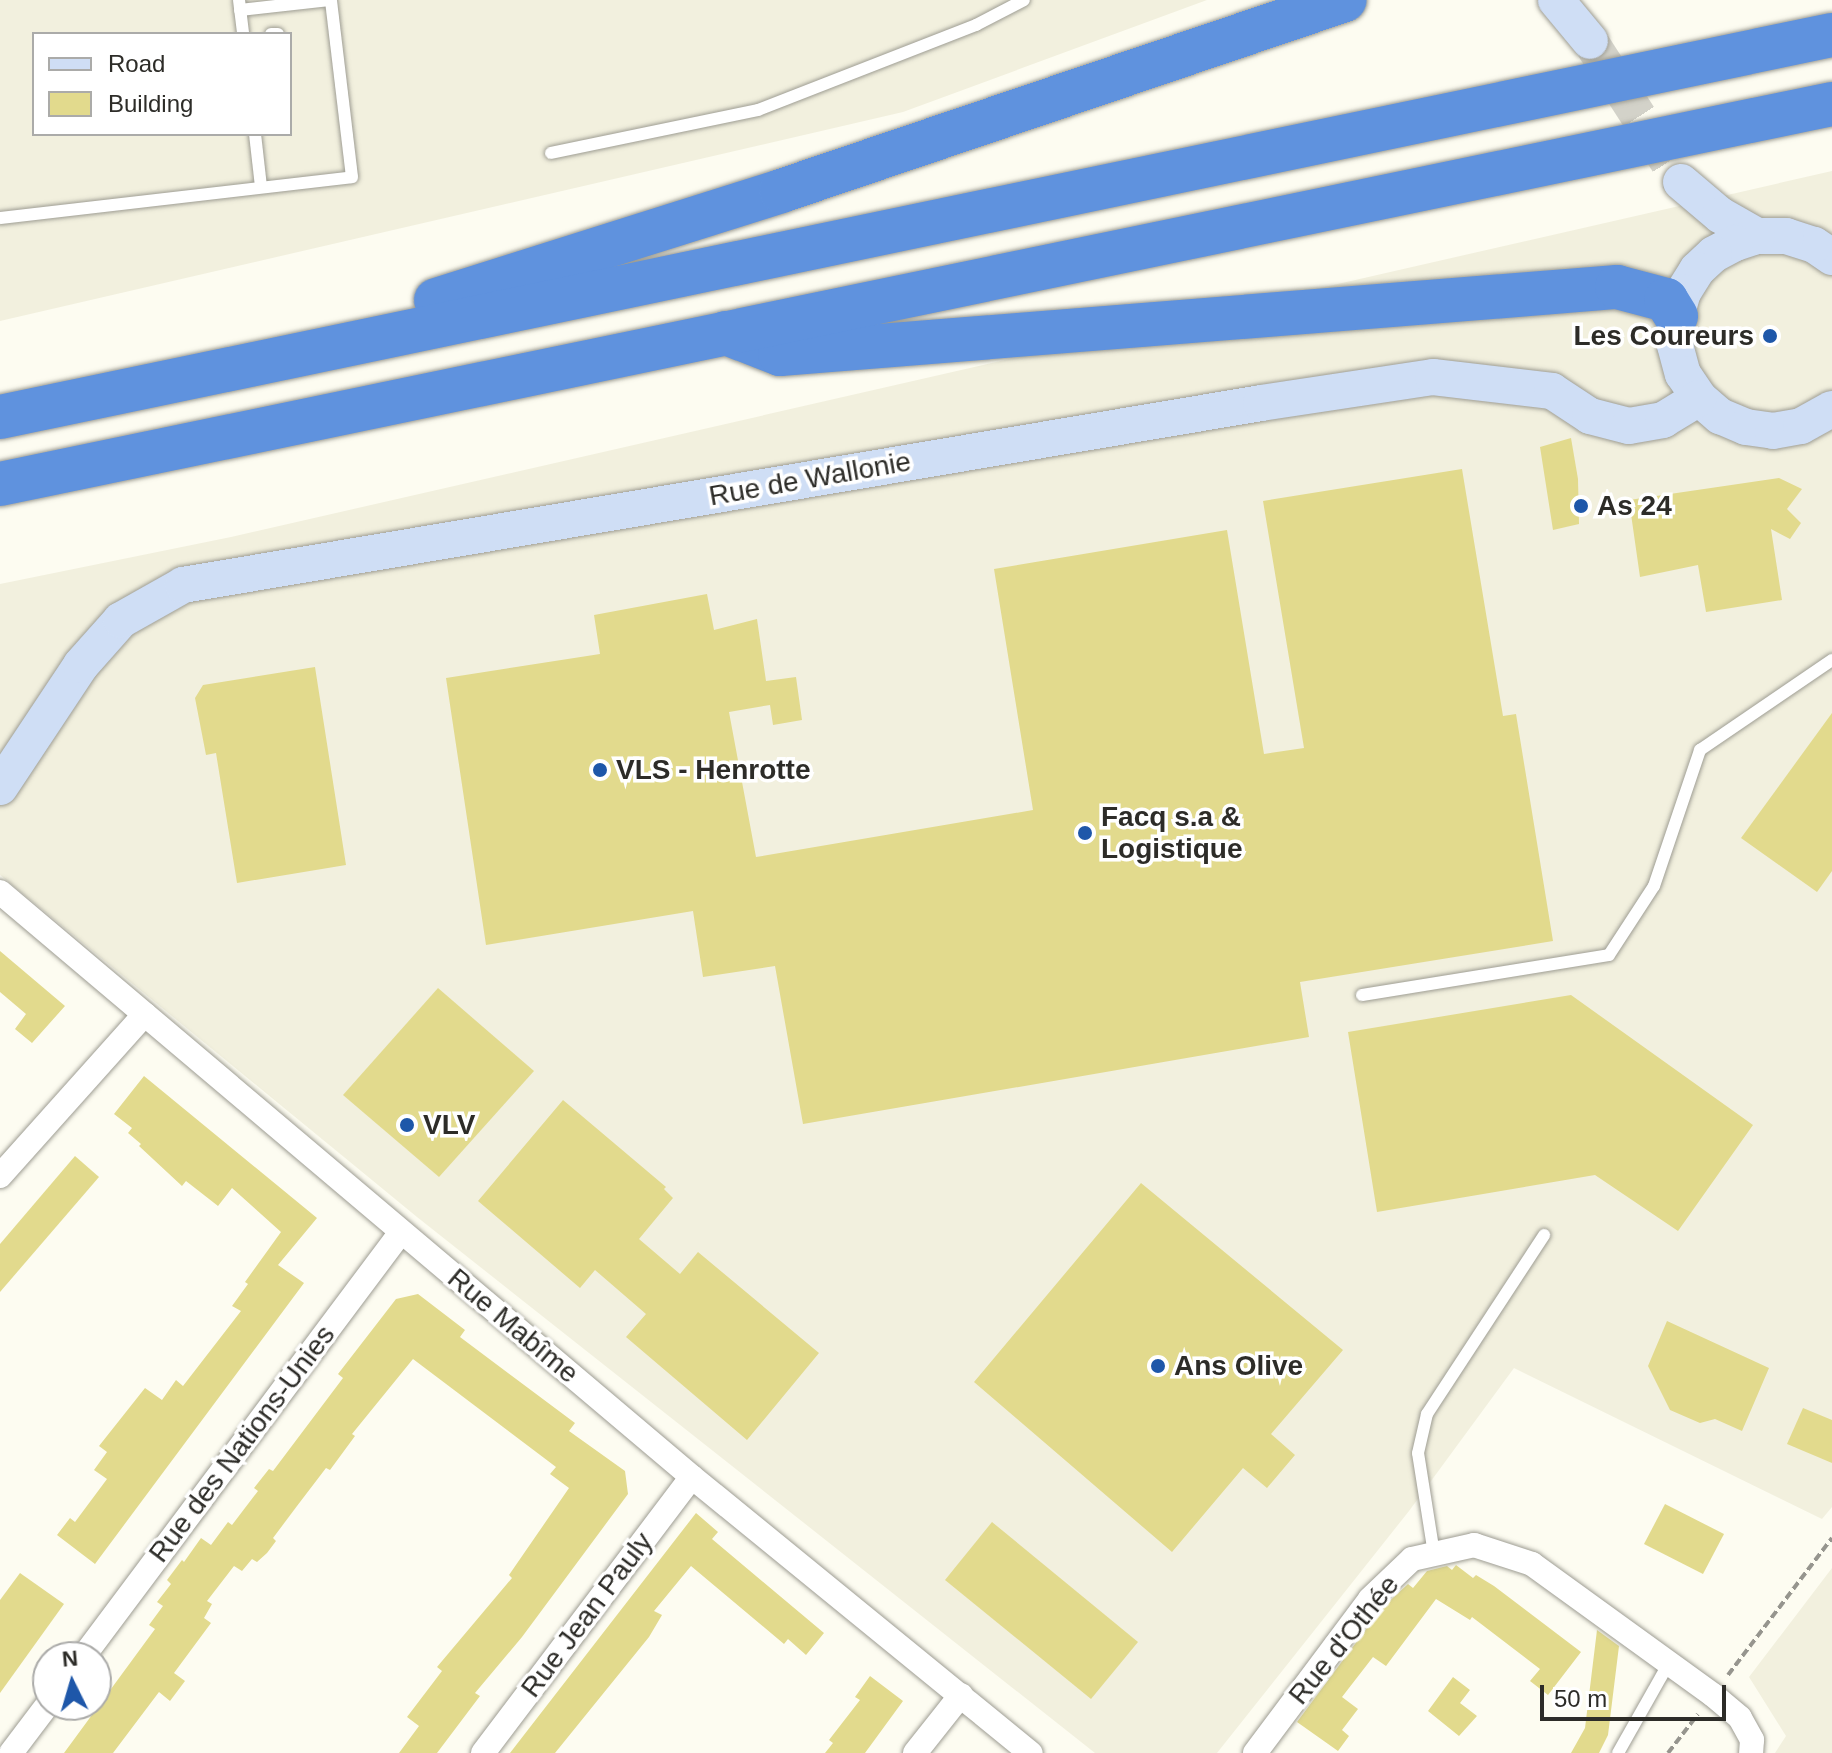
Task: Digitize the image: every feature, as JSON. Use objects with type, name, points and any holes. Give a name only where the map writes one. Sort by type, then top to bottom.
[{"type":"highway","points":[[0,398],[442,298],[781,191],[1345,0]]},
{"type":"highway","points":[[0,417],[1832,35]]},
{"type":"highway","points":[[0,484],[1832,104]]},
{"type":"highway","points":[[726,333],[780,354],[1617,287],[1666,300],[1676,316]]},
{"type":"street","points":[[1556,0],[1590,41],[1579,0]]},
{"type":"street","points":[[1697,270],[1697,233],[1681,182],[1720,215],[1757,236]]},
{"type":"street","points":[[1830,416],[1773,431],[1746,427],[1720,416],[1699,398],[1683,374],[1675,345],[1676,316],[1683,292],[1697,270],[1725,248],[1757,236],[1786,236],[1814,245],[1832,257]]},
{"type":"street","name":"Rue de Wallonie","points":[[0,787],[81,665],[121,620],[183,585],[1433,377],[1552,391],[1590,416],[1629,426],[1663,420],[1699,398]]},
{"type":"street","name":"Rue Mabîme","points":[[0,892],[692,1477],[1031,1753]]},
{"type":"street","points":[[0,1176],[145,1014]]},
{"type":"street","name":"Rue des Nations-Unies","points":[[95,1641],[401,1232]]},
{"type":"street","name":"Rue Jean Pauly","points":[[483,1753],[692,1477]]},
{"type":"street","name":"Rue d'Othée","points":[[1255,1753],[1370,1599],[1412,1559],[1474,1545],[1532,1564],[1713,1695],[1740,1718],[1752,1740],[1751,1753]]},
{"type":"street","points":[[915,1753],[961,1695]]},
{"type":"street","points":[[11,1753],[35,1721]]},
{"type":"lane","points":[[0,218],[352,177],[330,0],[240,5],[243,32]]},
{"type":"lane","points":[[551,153],[758,110],[976,25],[1024,0]]},
{"type":"lane","points":[[255,136],[261,187]]},
{"type":"lane","points":[[1362,995],[1609,955],[1654,886],[1700,750],[1832,660]]},
{"type":"lane","points":[[1434,1554],[1418,1453],[1427,1414],[1544,1235]]},
{"type":"lane","points":[[1618,1753],[1669,1663]]},
{"type":"path","points":[[1668,1753],[1832,1538]]},
{"type":"shaded area","points":[[0,0],[1207,0],[903,112],[0,321]]},
{"type":"shaded area","points":[[1832,171],[1832,1507],[1822,1519],[1514,1368],[1409,1511],[1217,1753],[1095,1753],[417,1217],[0,875],[0,584],[231,537]]},
{"type":"shaded area","points":[[1832,1568],[1832,1753],[1775,1753],[1786,1736],[1749,1677]]},
{"type":"building","points":[[1571,438],[1578,479],[1579,524],[1553,530],[1540,447]]},
{"type":"building","points":[[1462,469],[1503,716],[1516,714],[1553,941],[1300,982],[1309,1037],[803,1124],[775,966],[703,977],[693,911],[486,945],[446,678],[600,654],[594,615],[707,594],[714,630],[757,619],[766,681],[796,677],[802,720],[773,725],[770,705],[729,712],[756,857],[1033,810],[994,569],[1227,530],[1264,754],[1304,748],[1263,501]]},
{"type":"building","points":[[1779,478],[1802,489],[1787,509],[1801,523],[1790,539],[1771,529],[1782,600],[1706,612],[1698,565],[1640,577],[1629,500]]},
{"type":"building","points":[[315,667],[346,865],[237,883],[216,753],[206,755],[195,698],[203,685]]},
{"type":"building","points":[[1832,713],[1832,871],[1817,892],[1741,838]]},
{"type":"building","points":[[0,951],[65,1006],[32,1043],[15,1029],[26,1014],[0,992]]},
{"type":"building","points":[[438,988],[534,1071],[439,1177],[343,1095]]},
{"type":"building","points":[[1571,995],[1753,1125],[1678,1231],[1595,1175],[1377,1212],[1348,1032]]},
{"type":"building","points":[[144,1076],[317,1218],[278,1265],[304,1283],[95,1564],[57,1535],[70,1518],[75,1522],[107,1479],[94,1470],[107,1452],[99,1446],[145,1388],[162,1400],[176,1380],[183,1386],[241,1311],[232,1306],[248,1284],[245,1282],[281,1232],[232,1188],[218,1206],[186,1181],[182,1186],[139,1146],[141,1144],[128,1133],[132,1128],[114,1114]]},
{"type":"building","points":[[563,1100],[666,1187],[664,1189],[673,1198],[639,1239],[680,1274],[698,1252],[819,1353],[747,1440],[626,1337],[646,1314],[595,1270],[580,1288],[478,1201]]},
{"type":"building","points":[[75,1156],[99,1177],[0,1292],[0,1244]]},
{"type":"building","name":"Ans Olive","points":[[1141,1183],[1343,1350],[1271,1434],[1295,1455],[1267,1488],[1243,1468],[1172,1552],[974,1382]]},
{"type":"building","points":[[418,1294],[465,1330],[460,1337],[575,1423],[569,1431],[625,1471],[628,1494],[522,1637],[475,1693],[480,1696],[437,1753],[399,1753],[419,1726],[407,1717],[442,1671],[437,1667],[512,1578],[509,1575],[569,1488],[550,1474],[556,1467],[413,1359],[352,1434],[355,1436],[330,1470],[326,1468],[297,1506],[273,1538],[276,1541],[267,1553],[257,1562],[252,1559],[242,1571],[234,1566],[207,1601],[212,1604],[204,1618],[211,1623],[174,1673],[185,1681],[170,1701],[159,1692],[113,1753],[64,1753],[87,1721],[112,1721],[112,1688],[155,1629],[149,1625],[163,1606],[157,1602],[171,1584],[167,1580],[201,1538],[211,1545],[228,1522],[232,1525],[258,1491],[254,1488],[269,1469],[273,1471],[343,1378],[338,1374],[396,1299]]},
{"type":"building","points":[[1667,1321],[1769,1368],[1742,1431],[1715,1419],[1700,1423],[1670,1410],[1648,1366]]},
{"type":"building","points":[[1803,1408],[1832,1420],[1832,1463],[1787,1444]]},
{"type":"building","points":[[1665,1504],[1724,1534],[1703,1574],[1644,1544]]},
{"type":"building","points":[[696,1513],[718,1532],[712,1539],[824,1633],[806,1655],[788,1639],[784,1644],[691,1566],[654,1611],[662,1615],[649,1637],[555,1753],[510,1753]]},
{"type":"building","points":[[992,1522],[1138,1642],[1091,1699],[945,1580]]},
{"type":"building","points":[[1456,1565],[1473,1578],[1476,1575],[1494,1586],[1581,1652],[1548,1695],[1530,1681],[1540,1669],[1472,1617],[1470,1620],[1436,1599],[1386,1666],[1373,1657],[1342,1697],[1358,1709],[1342,1730],[1349,1736],[1338,1751],[1297,1722],[1381,1609],[1408,1584],[1413,1588],[1427,1571],[1447,1566],[1452,1570]]},
{"type":"building","points":[[20,1573],[64,1604],[37,1641],[32,1641],[32,1648],[0,1693],[0,1600]]},
{"type":"building","points":[[1597,1630],[1619,1646],[1608,1735],[1599,1753],[1571,1753],[1585,1728]]},
{"type":"building","points":[[870,1676],[903,1701],[865,1753],[825,1753],[833,1743],[829,1740],[860,1700],[855,1697]]},
{"type":"building","points":[[1453,1677],[1470,1690],[1460,1703],[1477,1716],[1459,1736],[1428,1711]]},
{"type":"tunnel","points":[[1590,41],[1681,182]]},
{"type":"place","name":"Les Coureurs","points":[[1770,336]]},
{"type":"place","name":"As 24","points":[[1581,506]]},
{"type":"place","name":"VLS - Henrotte","points":[[600,770]]},
{"type":"place","name":"Facq s.a & Logistique","points":[[1085,833]]},
{"type":"place","name":"VLV","points":[[407,1125]]},
{"type":"place","name":"Ans Olive","points":[[1158,1366]]}]
